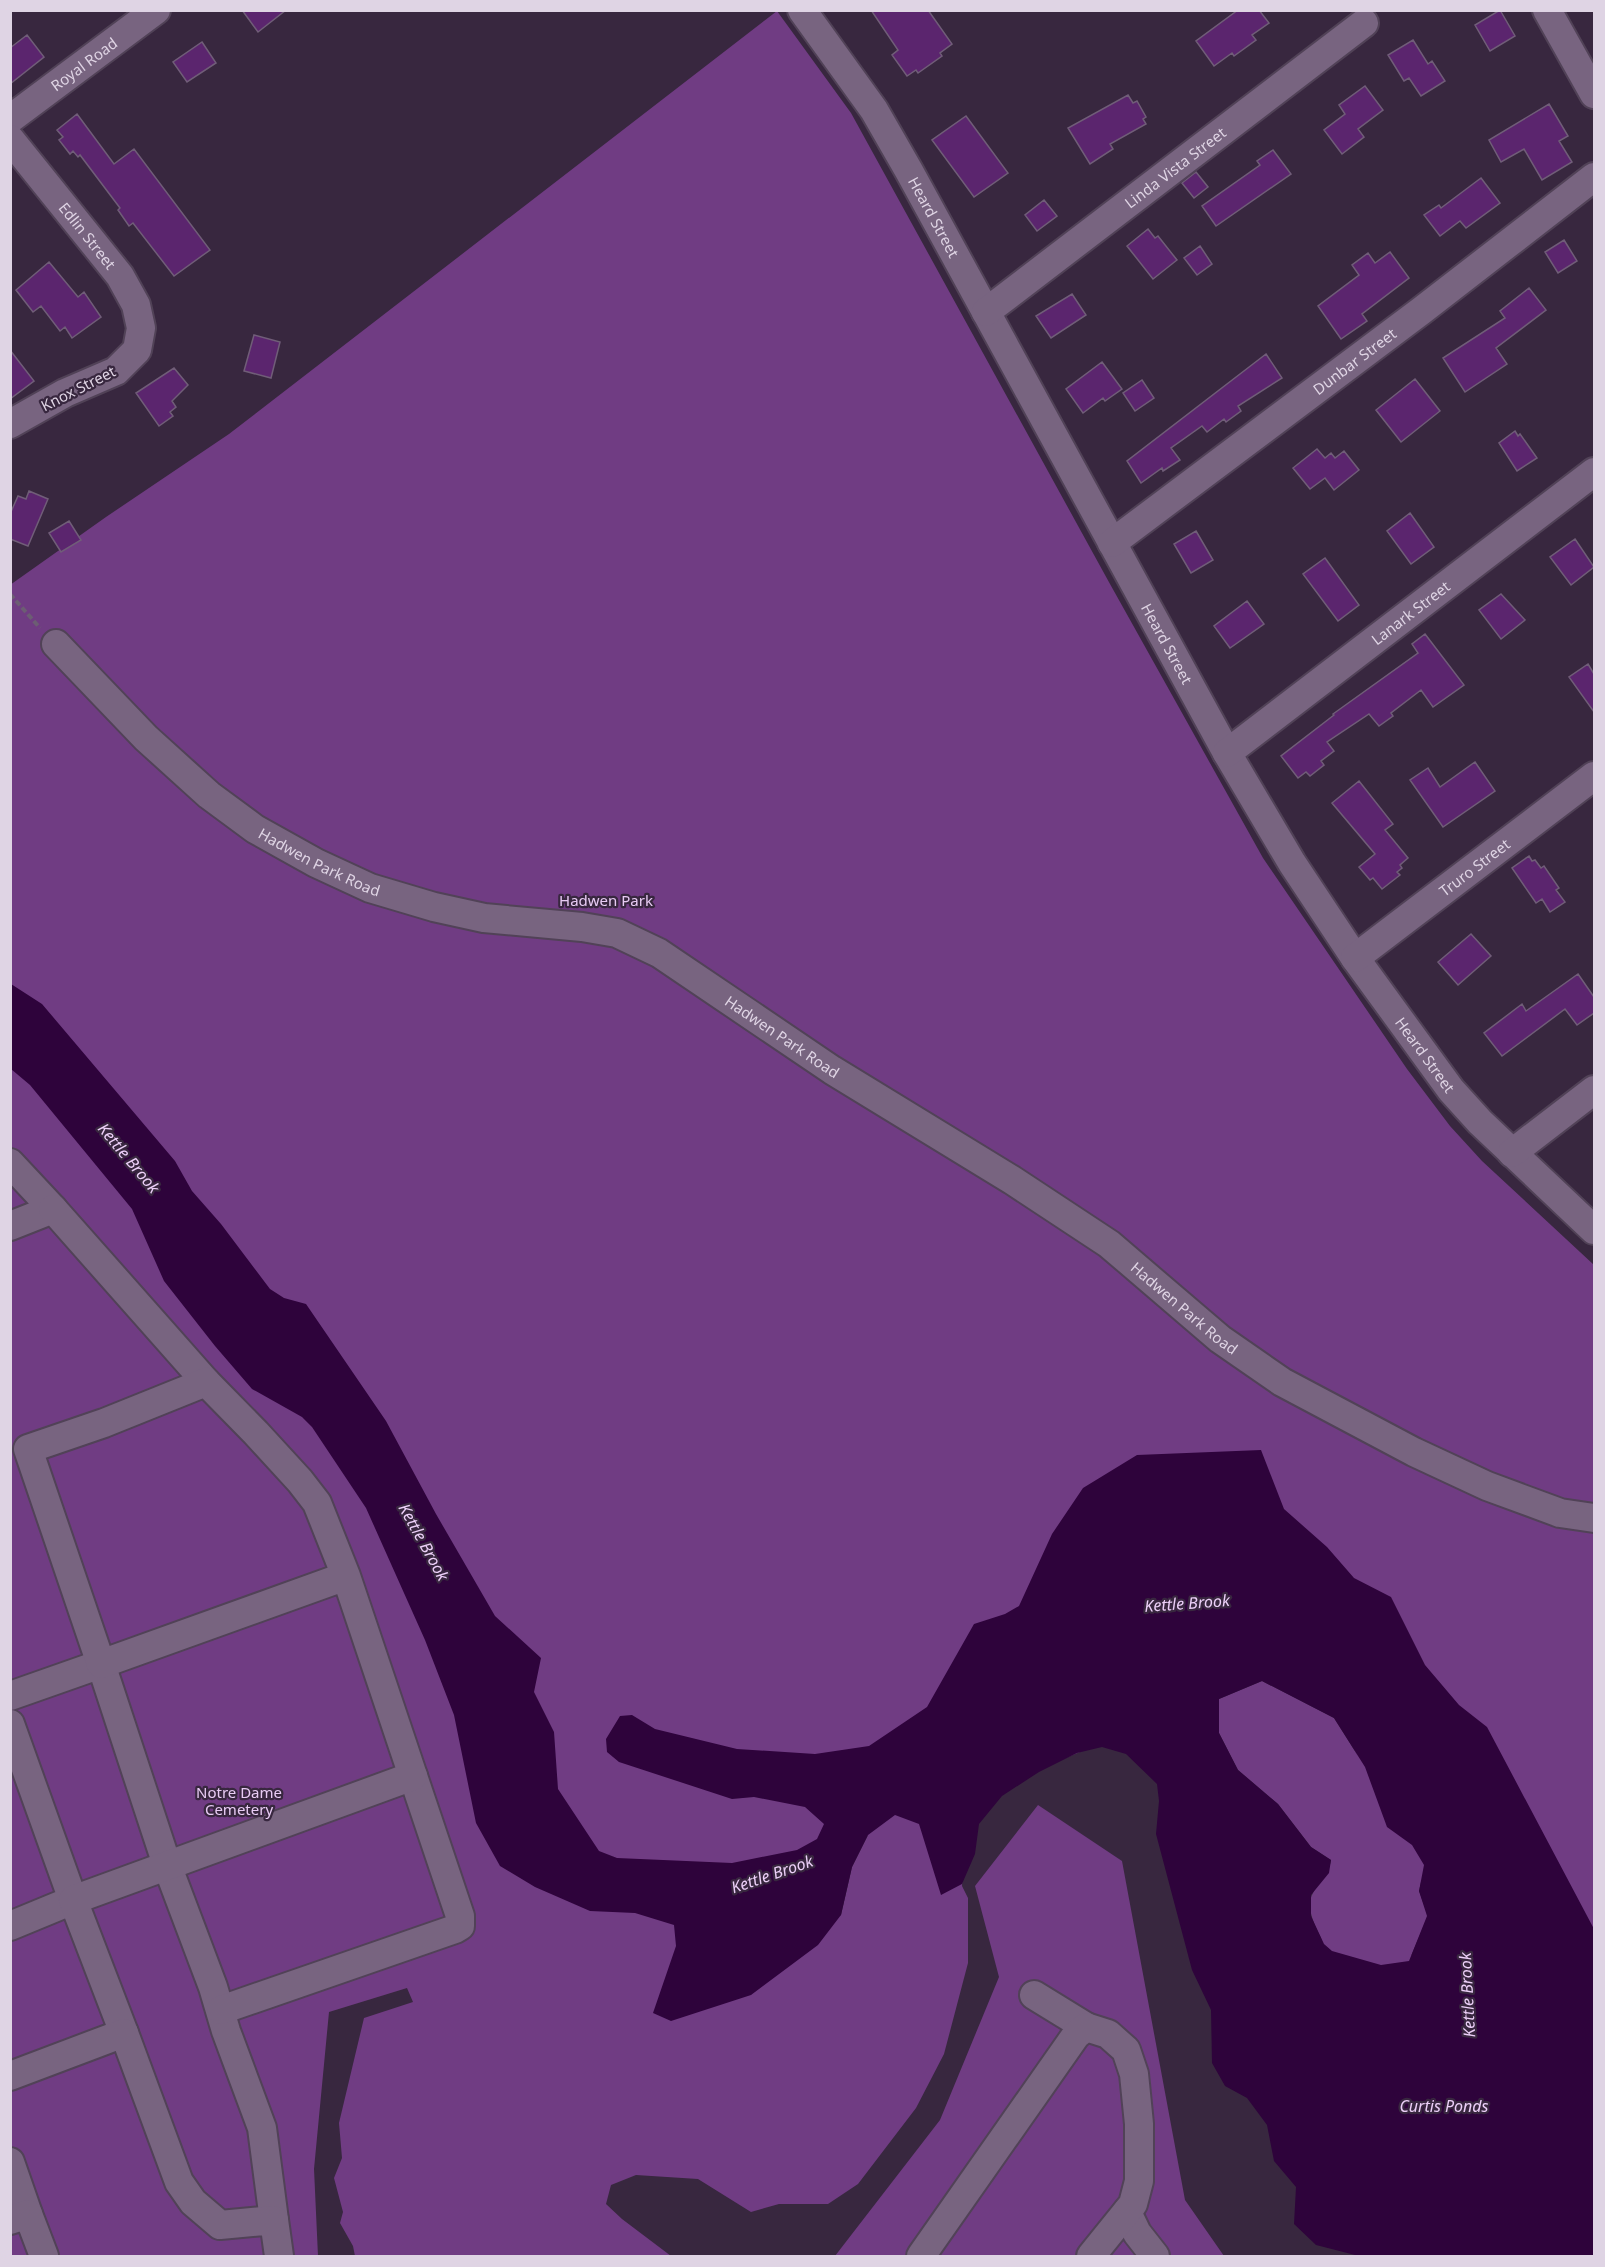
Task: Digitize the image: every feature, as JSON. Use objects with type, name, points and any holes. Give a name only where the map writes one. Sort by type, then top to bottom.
[{"type":"street","name":"Royal Road","points":[[10,119],[156,10]]},
{"type":"street","name":"Heard Street","points":[[802,10],[873,110],[1227,753],[1292,863],[1355,958],[1451,1090],[1480,1122],[1594,1230]]},
{"type":"street","points":[[1547,10],[1594,94]]},
{"type":"street","name":"Linda Vista Street","points":[[986,312],[1364,23]]},
{"type":"street","name":"Edlin Street","points":[[10,139],[120,276],[136,305],[141,328],[138,344]]},
{"type":"street","name":"Dunbar Street","points":[[1112,543],[1421,311],[1594,177]]},
{"type":"street","name":"Knox Street","points":[[10,424],[65,393],[116,371],[137,350],[138,344]]},
{"type":"street","name":"Lanark Street","points":[[1227,753],[1594,472]]},
{"type":"street","name":"Hadwen Park Road","points":[[56,644],[146,738],[209,795],[255,829],[316,863],[370,888],[434,907],[484,918],[582,927],[617,933],[659,953],[832,1070],[1012,1180],[1109,1244],[1220,1339],[1281,1382],[1414,1452],[1497,1490],[1560,1513],[1594,1518]]},
{"type":"street","name":"Truro Street","points":[[1355,958],[1594,776]]},
{"type":"street","points":[[1512,1153],[1594,1090]]},
{"type":"street","points":[[10,1163],[206,1382],[264,1441],[317,1503],[346,1576],[460,1916],[460,1926],[455,1929],[221,2010]]},
{"type":"street","points":[[10,1226],[53,1209]]},
{"type":"street","points":[[206,1382],[19,1453],[101,1664],[167,1865],[262,2128],[279,2256]]},
{"type":"street","points":[[10,1696],[346,1576]]},
{"type":"street","points":[[10,1724],[73,1900],[179,2182],[193,2202],[220,2225],[273,2220]]},
{"type":"street","points":[[10,1926],[167,1865],[413,1776]]},
{"type":"street","points":[[1034,1995],[1086,2027],[1108,2034],[1125,2050],[1134,2074],[1139,2124],[1140,2181],[1133,2204],[1091,2256]]},
{"type":"street","points":[[921,2256],[1076,2035],[1086,2027]]},
{"type":"street","points":[[10,2076],[124,2033]]},
{"type":"street","points":[[10,2162],[19,2217],[44,2256]]},
{"type":"street","points":[[1127,2212],[1130,2223],[1155,2256]]},
{"type":"path","points":[[10,594],[56,644]]},
{"type":"green space","name":"Hadwen Park","points":[[777,11],[851,113],[1263,858],[1407,1069],[1450,1126],[1482,1161],[1594,1265],[1594,2256],[1376,2256],[1321,1938],[1310,1910],[1313,1893],[1326,1875],[1331,1860],[1311,1847],[1278,1804],[1238,1770],[1219,1733],[1219,1699],[1262,1681],[1334,1718],[1358,1756],[1304,1658],[1013,1780],[978,1824],[963,1870],[962,1886],[968,1898],[968,1963],[944,2054],[916,2108],[858,2184],[828,2204],[779,2204],[751,2212],[698,2179],[636,2175],[611,2185],[606,2204],[671,2256],[355,2256],[353,2246],[340,2223],[343,2212],[334,2178],[342,2158],[339,2123],[364,2018],[413,2002],[407,1988],[329,2012],[314,2169],[318,2256],[11,2256],[10,585],[229,434]],"holes":[[[868,1835],[852,1867],[841,1915],[655,2013]],[[1421,1882],[1428,1915],[1419,1891]],[[1428,1916],[1430,1927],[1411,1956]]]},
{"type":"green space","points":[[1038,1805],[1122,1861],[1185,2200],[1224,2256],[835,2256],[940,2120],[999,1977],[975,1886]]},
{"type":"water","name":"Curtis Ponds","points":[[11,984],[42,1004],[175,1161],[192,1191],[221,1224],[270,1289],[284,1298],[306,1304],[386,1421],[495,1616],[541,1658],[534,1692],[554,1732],[558,1789],[599,1851],[617,1858],[732,1863],[797,1850],[817,1839],[824,1824],[805,1807],[754,1797],[732,1799],[619,1762],[607,1752],[606,1739],[620,1716],[632,1715],[655,1729],[737,1749],[815,1754],[869,1746],[927,1707],[974,1624],[1005,1614],[1019,1606],[1052,1534],[1083,1488],[1137,1455],[1261,1450],[1284,1509],[1327,1547],[1354,1578],[1391,1597],[1425,1665],[1459,1705],[1487,1727],[1594,1929],[1594,2256],[1359,2256],[1316,2245],[1294,2224],[1296,2187],[1274,2161],[1267,2125],[1247,2098],[1225,2086],[1212,2063],[1211,2010],[1192,1970],[1156,1834],[1159,1801],[1157,1784],[1126,1754],[1102,1747],[1077,1753],[1039,1772],[1002,1796],[979,1824],[975,1854],[962,1884],[941,1895],[919,1824],[895,1815],[868,1835],[852,1867],[841,1915],[818,1945],[751,1995],[671,2021],[653,2013],[676,1946],[674,1925],[635,1913],[590,1911],[535,1887],[500,1866],[476,1823],[454,1715],[425,1640],[366,1508],[312,1427],[302,1417],[252,1389],[215,1346],[164,1281],[132,1209],[30,1085],[11,1069]],"holes":[[[1262,1681],[1334,1718],[1365,1767],[1387,1827],[1412,1845],[1424,1865],[1419,1891],[1427,1916],[1409,1961],[1381,1965],[1332,1951],[1324,1944],[1311,1916],[1311,1895],[1329,1873],[1331,1860],[1311,1847],[1278,1804],[1238,1770],[1219,1733],[1219,1699]]]},
{"type":"building","points":[[242,10],[286,10],[258,32]]},
{"type":"building","points":[[871,10],[928,10],[952,44],[940,53],[942,56],[918,73],[916,70],[907,76],[892,55],[898,50]]},
{"type":"building","points":[[1238,10],[1259,10],[1269,23],[1252,35],[1256,40],[1234,56],[1232,53],[1214,66],[1196,41]]},
{"type":"building","points":[[1500,10],[1515,36],[1490,51],[1475,25]]},
{"type":"building","points":[[27,35],[44,57],[10,84],[10,48]]},
{"type":"building","points":[[1413,40],[1428,64],[1432,61],[1445,81],[1421,96],[1409,78],[1404,81],[1388,55]]},
{"type":"building","points":[[202,42],[216,63],[187,82],[173,62]]},
{"type":"building","points":[[1365,86],[1383,110],[1358,129],[1364,137],[1342,154],[1324,130],[1345,114],[1339,105]]},
{"type":"building","points":[[1128,95],[1133,103],[1137,101],[1146,117],[1143,119],[1146,124],[1110,144],[1113,149],[1090,164],[1068,128]]},
{"type":"building","points":[[1549,104],[1568,136],[1559,141],[1572,162],[1542,180],[1524,149],[1501,162],[1489,140]]},
{"type":"building","points":[[77,114],[114,164],[134,149],[210,250],[174,276],[133,223],[129,226],[118,210],[120,208],[80,155],[78,157],[73,151],[70,154],[59,140],[63,137],[57,130]]},
{"type":"building","points":[[966,116],[1008,173],[974,197],[932,140]]},
{"type":"building","points":[[1273,150],[1291,174],[1216,226],[1202,206],[1260,165],[1257,161]]},
{"type":"building","points":[[1196,172],[1208,187],[1194,198],[1182,183]]},
{"type":"building","points":[[1481,178],[1500,203],[1466,228],[1460,221],[1440,236],[1424,215],[1439,205],[1441,208]]},
{"type":"building","points":[[1044,200],[1057,216],[1037,231],[1025,215]]},
{"type":"building","points":[[1148,229],[1155,238],[1158,236],[1177,260],[1153,279],[1127,246]]},
{"type":"building","points":[[1564,240],[1577,261],[1558,273],[1545,252]]},
{"type":"building","points":[[1200,246],[1212,264],[1197,275],[1184,258]]},
{"type":"building","points":[[1390,252],[1409,278],[1362,314],[1367,321],[1341,339],[1318,306],[1359,275],[1352,265],[1368,253],[1375,263]]},
{"type":"building","points":[[49,262],[78,297],[84,292],[101,317],[72,338],[65,327],[60,331],[41,306],[33,312],[16,290]]},
{"type":"building","points":[[1529,288],[1546,310],[1496,348],[1507,364],[1465,392],[1443,358],[1505,318],[1500,311]]},
{"type":"building","points":[[1072,294],[1086,315],[1051,338],[1036,316]]},
{"type":"building","points":[[254,335],[280,342],[271,378],[244,371]]},
{"type":"building","points":[[10,350],[34,381],[10,399]]},
{"type":"building","points":[[1266,354],[1282,378],[1238,406],[1241,411],[1226,422],[1224,419],[1207,432],[1202,426],[1171,448],[1180,460],[1163,471],[1162,468],[1141,483],[1127,461]]},
{"type":"building","points":[[1102,362],[1122,389],[1105,401],[1103,398],[1083,413],[1066,389]]},
{"type":"building","points":[[174,368],[188,385],[172,401],[176,407],[170,412],[173,416],[159,426],[136,393]]},
{"type":"building","points":[[1415,379],[1440,411],[1401,442],[1376,410]]},
{"type":"building","points":[[1142,380],[1154,398],[1135,411],[1123,393]]},
{"type":"building","points":[[1515,431],[1518,436],[1520,434],[1537,458],[1517,471],[1499,443]]},
{"type":"building","points":[[1317,449],[1325,458],[1331,453],[1335,458],[1344,451],[1359,470],[1334,490],[1325,478],[1310,489],[1293,468]]},
{"type":"building","points":[[29,491],[48,499],[28,546],[10,539],[10,514],[18,496],[26,499]]},
{"type":"building","points":[[1410,513],[1434,547],[1411,564],[1387,531]]},
{"type":"building","points":[[69,521],[81,540],[61,552],[49,533]]},
{"type":"building","points":[[1196,531],[1213,560],[1191,573],[1174,544]]},
{"type":"building","points":[[1575,539],[1594,567],[1571,585],[1550,557]]},
{"type":"building","points":[[1325,558],[1359,605],[1338,621],[1303,574]]},
{"type":"building","points":[[1501,594],[1525,620],[1501,639],[1479,610]]},
{"type":"building","points":[[1247,601],[1264,624],[1230,648],[1214,626]]},
{"type":"building","points":[[1425,634],[1464,685],[1433,707],[1421,690],[1391,713],[1393,716],[1379,726],[1369,714],[1327,742],[1334,751],[1321,761],[1324,765],[1310,776],[1306,772],[1298,778],[1281,756],[1333,714],[1418,653],[1412,644]]},
{"type":"building","points":[[1588,664],[1594,674],[1594,712],[1569,677]]},
{"type":"building","points":[[1475,762],[1495,791],[1443,827],[1410,780],[1428,768],[1440,787]]},
{"type":"building","points":[[1359,781],[1393,824],[1385,830],[1408,858],[1400,865],[1402,868],[1397,872],[1400,875],[1382,889],[1359,867],[1375,854],[1332,803]]},
{"type":"building","points":[[1529,856],[1541,868],[1544,866],[1559,888],[1556,890],[1565,902],[1550,912],[1542,899],[1536,903],[1512,868]]},
{"type":"building","points":[[1471,934],[1491,956],[1458,985],[1438,962]]},
{"type":"building","points":[[1578,974],[1594,997],[1594,1013],[1577,1025],[1565,1009],[1502,1056],[1484,1033],[1522,1004],[1526,1011]]},
{"type":"water label","name":"Kettle Brook","points":[[129,1158]]},
{"type":"water label","name":"Kettle Brook","points":[[424,1542]]},
{"type":"water label","name":"Kettle Brook","points":[[1187,1603]]},
{"type":"water label","name":"Kettle Brook","points":[[772,1874]]},
{"type":"water label","name":"Kettle Brook","points":[[1467,1995]]},
{"type":"park label","name":"Notre Dame Cemetery","points":[[239,1800]]}]
